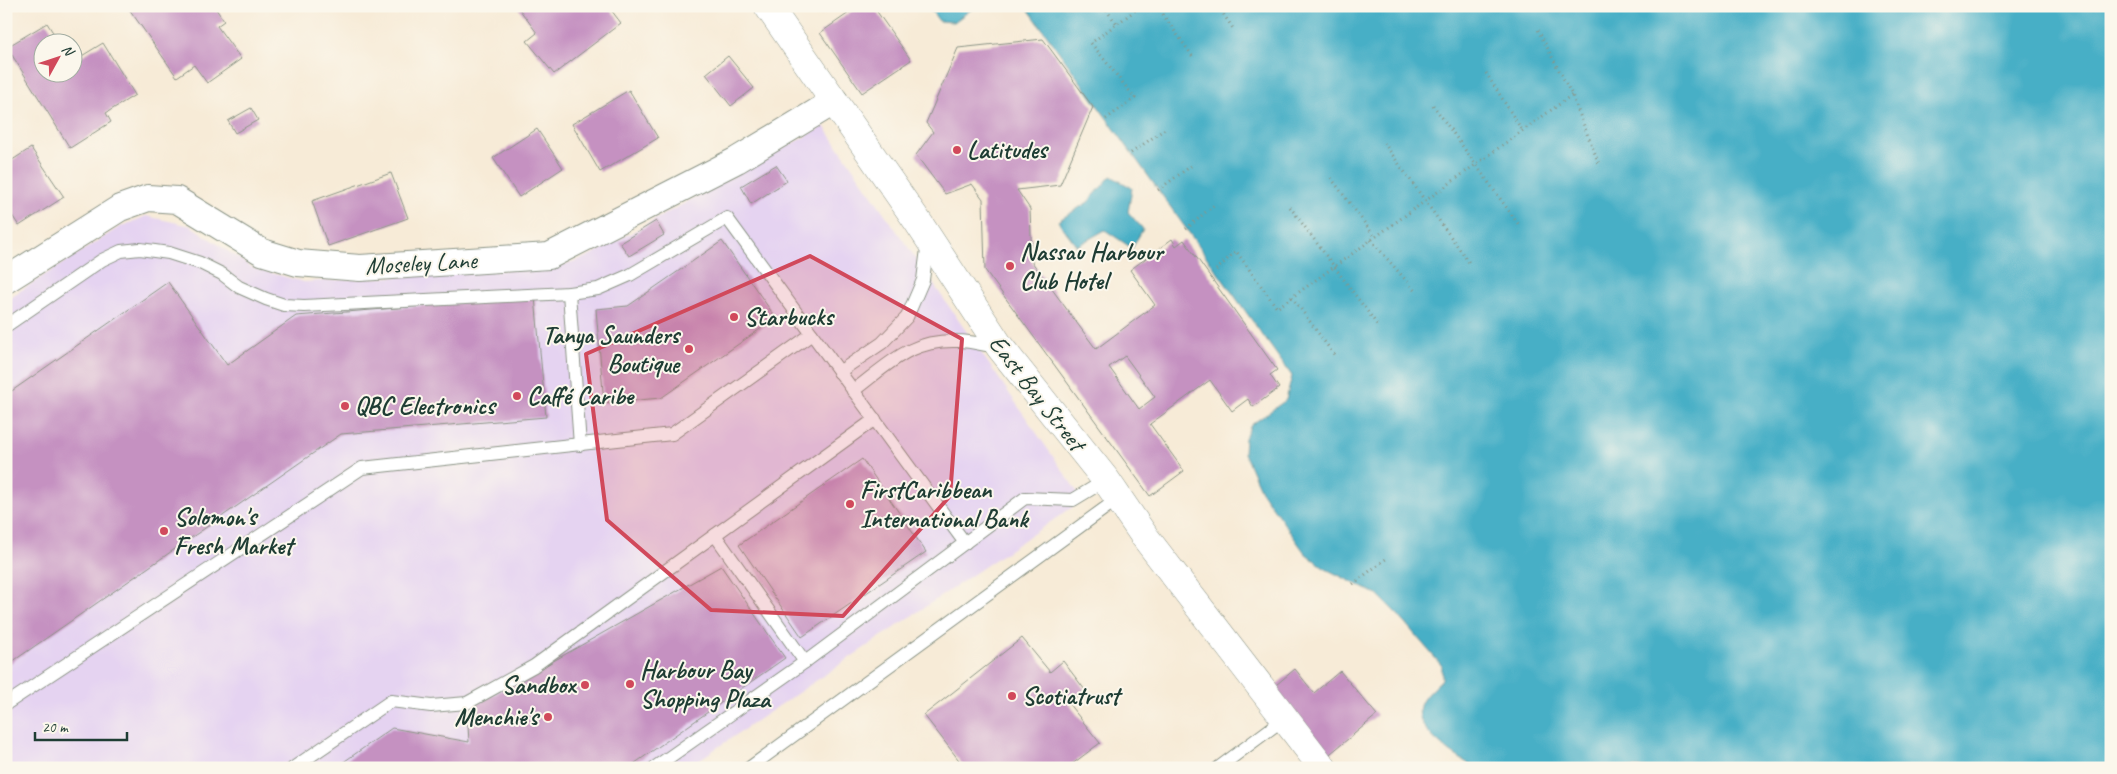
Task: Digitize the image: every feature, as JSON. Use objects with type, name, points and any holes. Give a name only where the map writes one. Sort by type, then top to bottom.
[{"type":"highway","name":"East Bay Street","points":[[768,6],[835,101],[1000,347],[1112,489],[1145,537],[1323,768]]},
{"type":"street","name":"Moseley Lane","points":[[6,280],[120,208],[148,198],[177,200],[262,252],[298,262],[360,268],[549,256],[738,160],[835,101]]},
{"type":"lane","points":[[6,326],[102,260],[121,251],[140,249],[170,253],[200,263],[222,274],[239,287],[284,305],[304,306],[569,293],[598,289],[630,275],[727,218],[965,543]]},
{"type":"lane","points":[[839,372],[882,343],[907,318],[923,280],[928,238]]},
{"type":"lane","points":[[569,293],[580,445]]},
{"type":"lane","points":[[6,704],[362,468],[672,434],[812,334]]},
{"type":"lane","points":[[853,391],[907,350],[926,343],[959,340],[1000,347]]},
{"type":"lane","points":[[293,768],[391,701],[431,706],[467,704],[534,666],[875,419]]},
{"type":"lane","points":[[654,768],[805,662],[1025,498],[1073,500],[1112,489]]},
{"type":"lane","points":[[749,768],[1112,489]]},
{"type":"lane","points":[[715,535],[805,662]]},
{"type":"lane","points":[[1218,768],[1285,718]]},
{"type":"path","points":[[1103,6],[1117,24]]},
{"type":"path","points":[[1106,119],[1135,98],[1091,43],[1141,6]]},
{"type":"path","points":[[1157,6],[1193,58]]},
{"type":"path","points":[[1218,6],[1234,30]]},
{"type":"path","points":[[1538,30],[1572,95],[1599,164]]},
{"type":"path","points":[[1486,73],[1522,130]]},
{"type":"path","points":[[1216,270],[1236,251],[1277,308],[1572,95]]},
{"type":"path","points":[[1433,105],[1519,225]]},
{"type":"path","points":[[1131,152],[1165,129]]},
{"type":"path","points":[[1384,142],[1470,264]]},
{"type":"path","points":[[1158,190],[1191,166]]},
{"type":"path","points":[[1331,178],[1373,238],[1416,292]]},
{"type":"path","points":[[1186,228],[1214,205]]},
{"type":"path","points":[[1290,207],[1379,327]]},
{"type":"path","points":[[1292,297],[1335,356]]},
{"type":"path","points":[[1353,584],[1387,558]]},
{"type":"highlighted area","points":[[810,256],[962,339],[950,496],[843,616],[711,610],[607,520],[586,354]]},
{"type":"shaded area","name":"Harbour Bay Shopping Plaza","points":[[824,126],[1083,500],[687,768],[6,768],[6,300],[118,228],[146,216],[191,226],[253,268],[304,282],[557,267],[589,256]]},
{"type":"water","points":[[928,6],[976,6],[954,22],[939,21]]},
{"type":"water","points":[[1026,6],[2111,6],[2111,768],[1686,768],[1677,764],[1669,768],[1476,768],[1448,750],[1430,734],[1423,725],[1420,715],[1420,706],[1423,699],[1442,679],[1442,666],[1399,616],[1378,595],[1324,568],[1305,553],[1261,491],[1244,453],[1245,438],[1251,425],[1286,400],[1292,376]]},
{"type":"water","points":[[1111,176],[1132,188],[1128,212],[1143,229],[1132,248],[1105,230],[1077,246],[1058,221],[1088,202]]},
{"type":"building","points":[[127,6],[214,6],[224,21],[217,26],[241,59],[207,83],[194,65],[177,77]]},
{"type":"building","points":[[517,6],[608,6],[621,23],[554,74],[527,41],[537,33]]},
{"type":"building","points":[[859,6],[873,6],[911,60],[862,93],[820,33]]},
{"type":"building","points":[[47,23],[53,32],[32,32]]},
{"type":"building","points":[[32,32],[32,82],[82,82],[82,56],[103,43],[135,95],[106,113],[111,122],[70,148],[7,47]]},
{"type":"building","name":"Nassau Harbour Club Hotel","points":[[1043,39],[1093,107],[1060,185],[1017,190],[1030,209],[1032,262],[1096,349],[1155,305],[1130,270],[1172,239],[1176,246],[1184,240],[1277,370],[1270,375],[1279,388],[1253,407],[1248,399],[1232,411],[1210,380],[1150,424],[1184,471],[1150,496],[985,270],[983,199],[972,184],[945,194],[916,155],[933,132],[926,123],[958,48]],"holes":[[[1125,356],[1155,397],[1139,409],[1109,367]]]},
{"type":"building","points":[[728,56],[754,88],[731,106],[706,74]]},
{"type":"building","points":[[629,90],[658,138],[600,172],[572,124]]},
{"type":"building","points":[[251,108],[258,120],[235,133],[228,121]]},
{"type":"building","points":[[537,129],[563,168],[519,197],[493,158]]},
{"type":"building","points":[[31,148],[64,197],[19,226],[6,206],[6,164]]},
{"type":"building","points":[[776,165],[787,181],[751,204],[741,186]]},
{"type":"building","points":[[391,173],[408,218],[328,246],[312,201]]},
{"type":"building","points":[[656,221],[664,235],[629,256],[620,243]]},
{"type":"building","points":[[722,241],[776,318],[661,398],[604,403],[596,309],[628,306]]},
{"type":"building","points":[[168,282],[227,365],[296,316],[535,297],[546,417],[341,434],[6,666],[6,395]]},
{"type":"building","name":"Harbour Bay Shopping Plaza","points":[[862,459],[926,552],[802,637],[739,545]]},
{"type":"building","name":"Harbour Bay Shopping Plaza","points":[[721,566],[785,658],[628,768],[335,768],[392,728],[469,742],[467,710]]},
{"type":"building","name":"Scotiatrust","points":[[1022,638],[1050,672],[1063,661],[1085,690],[1068,703],[1100,743],[1067,768],[965,768],[924,715]]},
{"type":"building","points":[[1295,669],[1314,693],[1340,671],[1377,715],[1325,758],[1270,690]]},
{"type":"place","name":"Latitudes","points":[[957,150]]},
{"type":"place","name":"Nassau Harbour Club Hotel","points":[[1010,266]]},
{"type":"place","name":"Starbucks","points":[[734,317]]},
{"type":"place","name":"Tanya Saunders Boutique","points":[[689,349]]},
{"type":"place","name":"Caffé Caribe","points":[[517,396]]},
{"type":"place","name":"QBC Electronics","points":[[345,406]]},
{"type":"place","name":"FirstCaribbean International Bank","points":[[850,504]]},
{"type":"place","name":"Solomon's Fresh Market","points":[[164,531]]},
{"type":"place","name":"Harbour Bay Shopping Plaza","points":[[630,684]]},
{"type":"place","name":"Sandbox","points":[[585,685]]},
{"type":"place","name":"Scotiatrust","points":[[1012,696]]},
{"type":"place","name":"Menchie's","points":[[548,717]]}]
